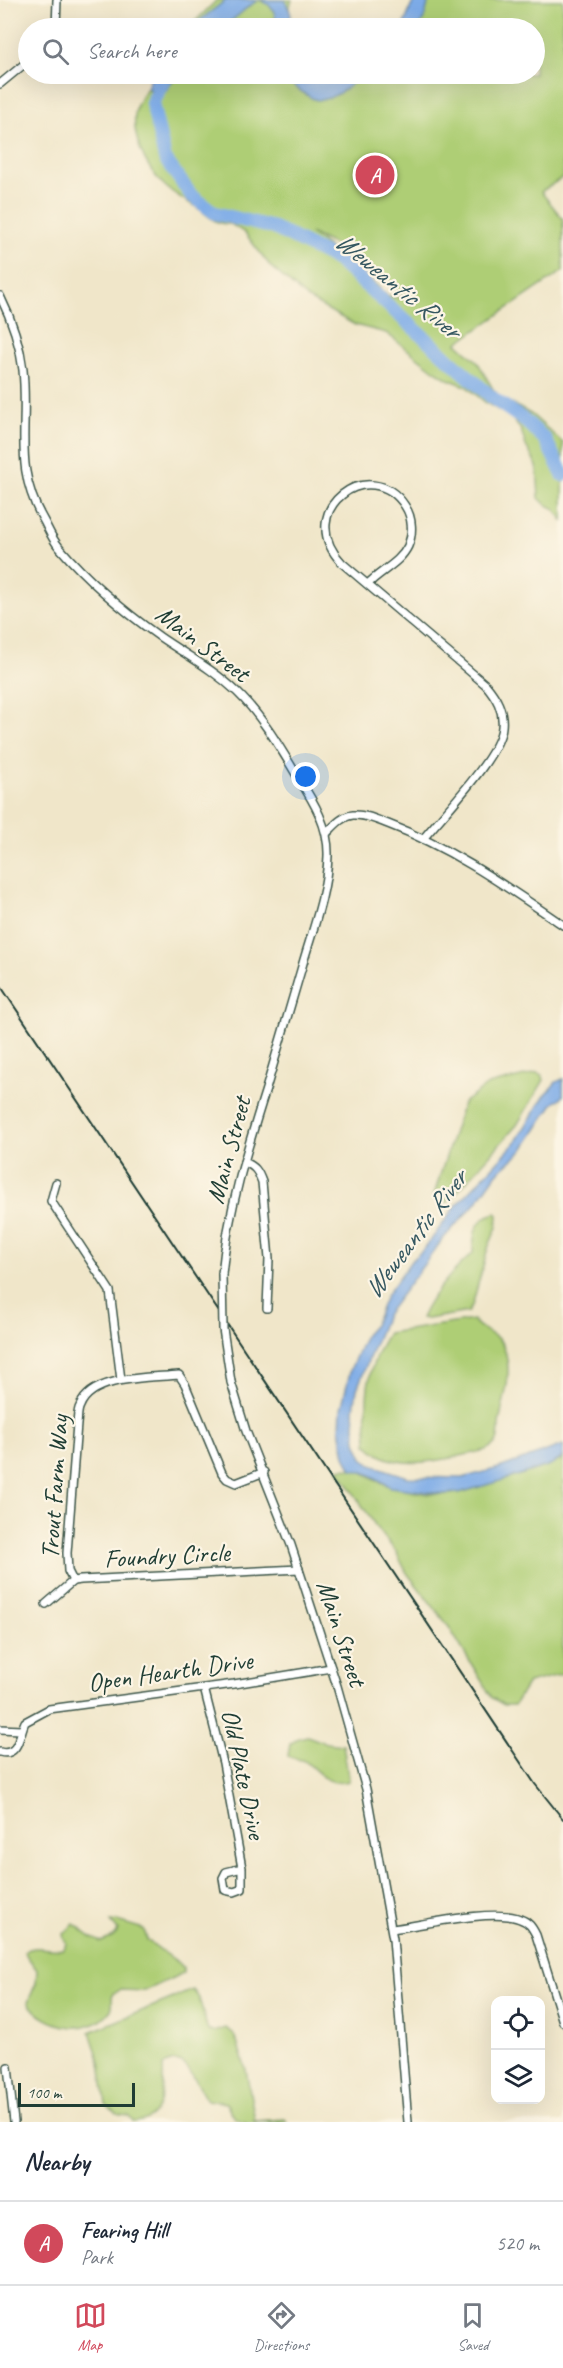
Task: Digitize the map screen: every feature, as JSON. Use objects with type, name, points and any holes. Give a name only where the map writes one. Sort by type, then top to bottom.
[{"type":"street","points":[[56,18],[57,0]]},
{"type":"street","points":[[0,84],[18,69]]},
{"type":"street","name":"Main Street","points":[[0,296],[10,316],[20,347],[23,372],[25,476],[36,509],[56,544],[110,600],[162,639],[208,667],[239,694],[264,724],[315,804],[327,833],[329,853],[327,871],[315,920],[244,1162],[224,1249],[223,1329],[231,1382],[246,1431],[264,1472],[299,1569],[366,1789],[392,1929],[408,2122]]},
{"type":"street","points":[[368,584],[377,573],[399,559],[407,548],[411,535],[411,521],[407,508],[387,489],[375,485],[348,490],[338,497],[328,511],[325,525],[326,540],[333,553],[368,584],[486,685],[500,706],[502,728],[494,751],[423,839]]},
{"type":"street","points":[[327,833],[342,819],[352,815],[370,817],[423,839],[477,868],[563,925]]},
{"type":"street","points":[[244,1162],[258,1171],[262,1182],[269,1250],[267,1308]]},
{"type":"street","points":[[56,1183],[51,1201],[110,1291],[121,1380]]},
{"type":"street","name":"Trout Farm Way","points":[[73,1581],[68,1571],[67,1553],[80,1405],[98,1387],[121,1380],[178,1375],[185,1384],[222,1473],[227,1479],[236,1483],[264,1472]]},
{"type":"street","name":"Foundry Circle","points":[[46,1604],[73,1581],[299,1569]]},
{"type":"street","name":"Open Hearth Drive","points":[[0,1752],[7,1754],[13,1751],[25,1722],[49,1709],[331,1668]]},
{"type":"street","name":"Old Plate Drive","points":[[204,1688],[223,1763],[242,1868]]},
{"type":"street","points":[[0,1729],[21,1730]]},
{"type":"street","points":[[392,1929],[501,1915],[523,1919],[531,1925],[536,1935],[563,2022]]},
{"type":"street","points":[[8,2067],[14,2122]]},
{"type":"green space","points":[[217,0],[292,0],[286,18],[198,18]]},
{"type":"green space","points":[[426,0],[563,0],[563,177],[541,192],[563,219],[563,271],[457,343],[477,361],[493,389],[501,398],[531,414],[563,443],[563,521],[555,509],[539,498],[537,466],[526,446],[521,430],[511,417],[486,403],[466,386],[434,370],[386,333],[355,325],[308,299],[271,267],[245,233],[231,224],[215,221],[157,178],[141,150],[135,129],[135,118],[138,103],[147,88],[157,93],[162,84],[545,84],[545,18],[416,18]],"holes":[[[310,233],[333,244],[407,298],[384,293]]]},
{"type":"green space","points":[[537,1073],[542,1075],[544,1080],[517,1125],[447,1203],[434,1195],[463,1103],[488,1085]]},
{"type":"green space","points":[[496,1213],[498,1215],[497,1227],[488,1248],[472,1306],[468,1312],[421,1318],[444,1283],[473,1253],[475,1233],[479,1223],[489,1215]]},
{"type":"green space","points":[[473,1320],[502,1343],[507,1357],[507,1383],[496,1443],[486,1450],[424,1462],[392,1460],[378,1454],[367,1444],[368,1386],[374,1360],[388,1333]]},
{"type":"green space","points":[[563,1458],[563,1674],[528,1683],[514,1705],[504,1705],[492,1698],[447,1624],[407,1573],[396,1552],[338,1469],[360,1471],[387,1485],[402,1489],[428,1494],[445,1494],[467,1491],[526,1473]]},
{"type":"green space","points":[[307,1736],[326,1743],[343,1745],[349,1781],[330,1781],[306,1762],[288,1756],[290,1744]]},
{"type":"green space","points":[[117,1921],[144,1929],[147,1940],[179,1963],[183,1967],[183,1973],[145,1991],[121,1990],[113,1993],[110,2011],[101,2019],[80,2027],[56,2024],[36,2011],[28,2002],[36,1983],[37,1970],[24,1952],[33,1948],[64,1949],[66,1943],[63,1935],[74,1924],[101,1942],[115,1935],[118,1930],[111,1922]]},
{"type":"green space","points":[[193,1990],[199,1998],[208,2031],[214,2032],[226,2028],[233,2033],[246,2070],[255,2121],[285,2119],[287,2122],[245,2122],[235,2118],[226,2103],[207,2100],[190,2071],[178,2062],[171,2062],[163,2066],[160,2103],[151,2116],[143,2121],[133,2122],[129,2116],[120,2115],[106,2105],[100,2062],[90,2032]]},
{"type":"water","points":[[226,0],[259,0],[235,18],[203,18]]},
{"type":"water","points":[[260,0],[285,0],[290,18],[275,18],[275,13],[269,5]]},
{"type":"water","points":[[415,0],[429,0],[424,18],[407,18]]},
{"type":"water","points":[[148,84],[170,84],[165,92],[157,93],[147,88]]},
{"type":"water","points":[[351,84],[337,94],[319,100],[293,85]]},
{"type":"water","points":[[563,1079],[563,1096],[552,1105],[522,1151],[497,1173],[476,1203],[443,1239],[386,1315],[357,1389],[354,1409],[356,1442],[363,1458],[372,1465],[408,1477],[462,1478],[499,1468],[563,1445],[563,1458],[550,1465],[510,1478],[459,1493],[443,1494],[391,1487],[369,1474],[352,1469],[345,1456],[340,1429],[341,1409],[351,1368],[365,1335],[374,1325],[386,1296],[455,1207],[515,1143],[543,1098],[556,1082]]},
{"type":"waterway","name":"Weweantic River","points":[[162,84],[152,103],[165,159],[191,195],[215,213],[274,228],[337,260],[495,400],[524,420],[545,439],[563,475]]},
{"type":"railway","points":[[0,985],[535,1784],[563,1819]]},
{"type":"place","name":"Fearing Hill","points":[[375,175]]}]
